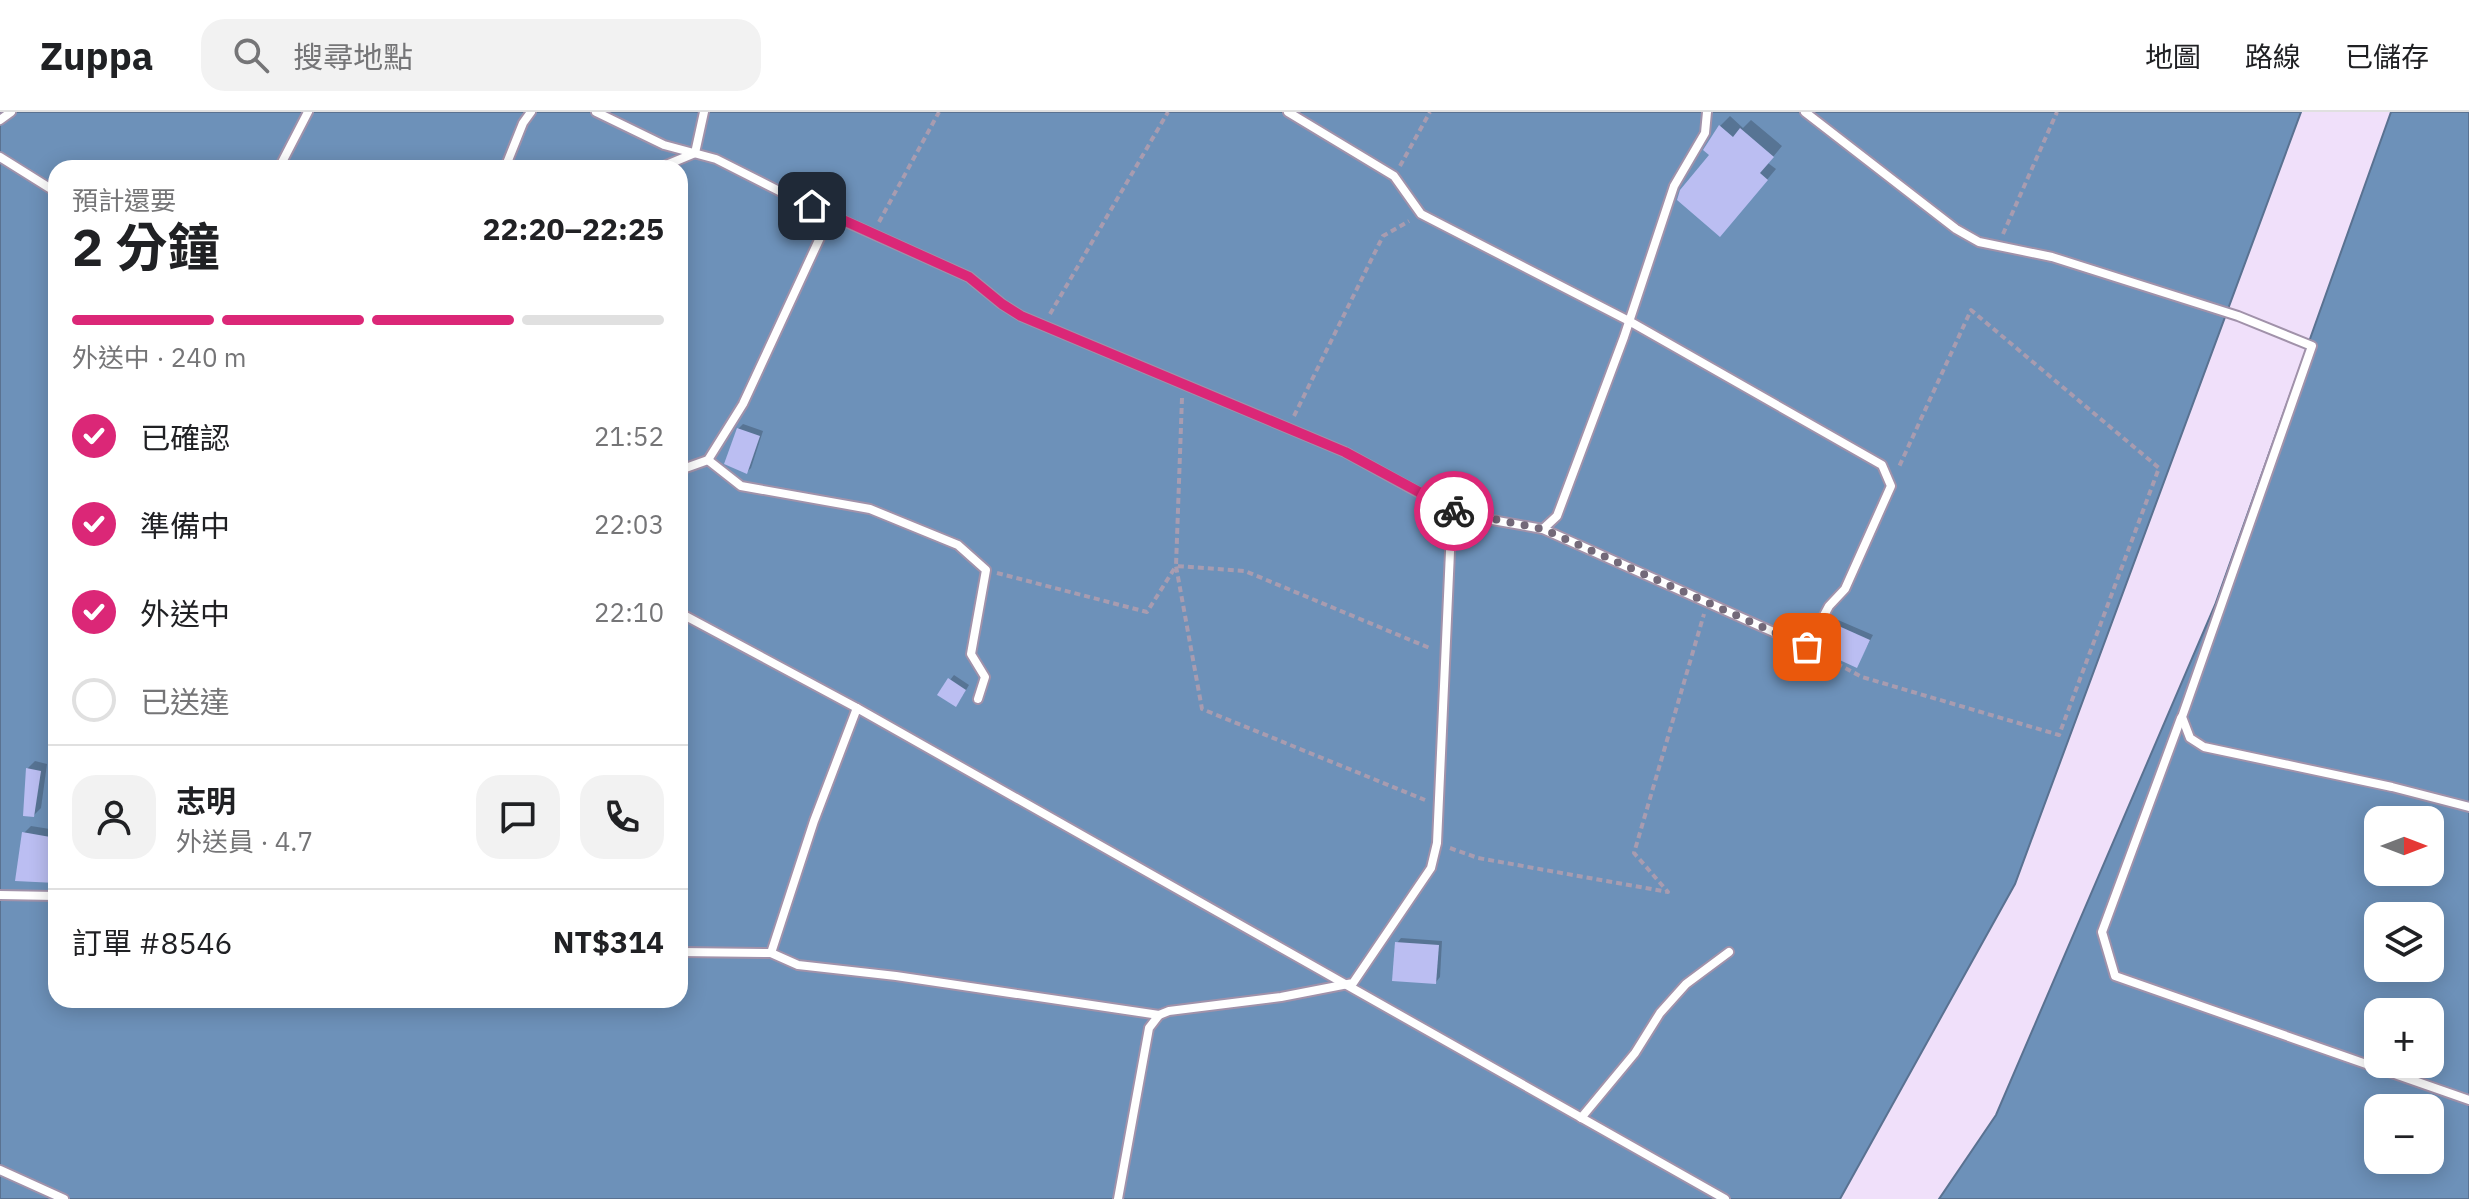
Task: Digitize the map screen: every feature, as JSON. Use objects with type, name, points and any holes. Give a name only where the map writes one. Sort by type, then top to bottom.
[{"type":"lane","points":[[0,120],[11,112]]},
{"type":"lane","points":[[283,160],[308,112]]},
{"type":"lane","points":[[508,160],[523,123],[531,112]]},
{"type":"lane","points":[[596,112],[664,145],[716,159],[969,277],[1002,304],[1044,325],[1345,452],[1458,514],[1543,529],[1807,647],[1829,606],[1845,589],[1891,486],[1882,465],[1629,321],[1421,214],[1394,176],[1288,112]]},
{"type":"lane","points":[[695,153],[704,112]]},
{"type":"lane","points":[[1543,529],[1557,516],[1629,321],[1674,186],[1705,133],[1707,112]]},
{"type":"lane","points":[[1810,113],[1956,229],[1979,242],[2052,257],[2238,316],[2312,346],[2182,717],[2102,932],[2115,976],[2469,1100]]},
{"type":"lane","points":[[678,160],[695,153]]},
{"type":"lane","points":[[0,157],[48,187]]},
{"type":"lane","points":[[688,467],[708,460],[743,404],[831,214]]},
{"type":"lane","points":[[708,460],[741,486],[870,509],[958,545],[986,570],[971,654],[985,677],[978,699]]},
{"type":"lane","points":[[688,952],[771,953],[798,965],[896,976],[1159,1015],[1353,983],[1431,868],[1437,843],[1451,529],[1458,514]]},
{"type":"lane","points":[[688,617],[857,708],[1725,1199]]},
{"type":"lane","points":[[771,953],[814,821],[857,708]]},
{"type":"lane","points":[[2182,717],[2190,738],[2204,747],[2392,787],[2469,807]]},
{"type":"lane","points":[[0,895],[48,896]]},
{"type":"lane","points":[[1581,1118],[1635,1053],[1660,1013],[1686,984],[1729,952]]},
{"type":"lane","points":[[1118,1199],[1149,1028],[1159,1015]]},
{"type":"lane","points":[[0,1170],[64,1199]]},
{"type":"path","points":[[873,233],[939,112]]},
{"type":"path","points":[[1044,325],[1168,112]]},
{"type":"path","points":[[1394,176],[1430,112]]},
{"type":"path","points":[[1998,246],[2057,112]]},
{"type":"path","points":[[1288,428],[1383,236],[1421,214]]},
{"type":"path","points":[[1807,647],[1862,677],[2059,735],[2159,468],[1971,310],[1891,486]]},
{"type":"path","points":[[1183,384],[1176,566],[1202,709],[1439,805]]},
{"type":"path","points":[[986,570],[1147,612],[1176,566]]},
{"type":"path","points":[[1176,566],[1245,571],[1446,655]]},
{"type":"path","points":[[1437,843],[1478,858],[1668,892],[1634,853],[1708,603]]},
{"type":"water","points":[[0,112],[2301,112],[2015,884],[1840,1199],[0,1199]]},
{"type":"water","points":[[2391,112],[2469,112],[2469,1199],[1939,1199],[1996,1115],[2215,605]]},
{"type":"building","points":[[1719,125],[1733,137],[1740,128],[1774,157],[1760,173],[1768,180],[1720,237],[1677,200],[1680,190],[1709,155],[1703,150]]},
{"type":"building","points":[[737,428],[760,436],[747,474],[724,464]]},
{"type":"building","points":[[1832,623],[1870,640],[1857,668],[1820,651]]},
{"type":"building","points":[[948,678],[966,690],[956,707],[937,695]]},
{"type":"building","points":[[26,768],[41,771],[34,817],[23,816]]},
{"type":"building","points":[[22,832],[48,837],[48,883],[15,881]]},
{"type":"building","points":[[1395,942],[1439,945],[1436,984],[1392,981]]},
{"type":"way so far","points":[[1454,511],[1543,529],[1807,647]]},
{"type":"route","points":[[812,206],[969,277],[1021,316],[1345,452],[1454,511]]}]
